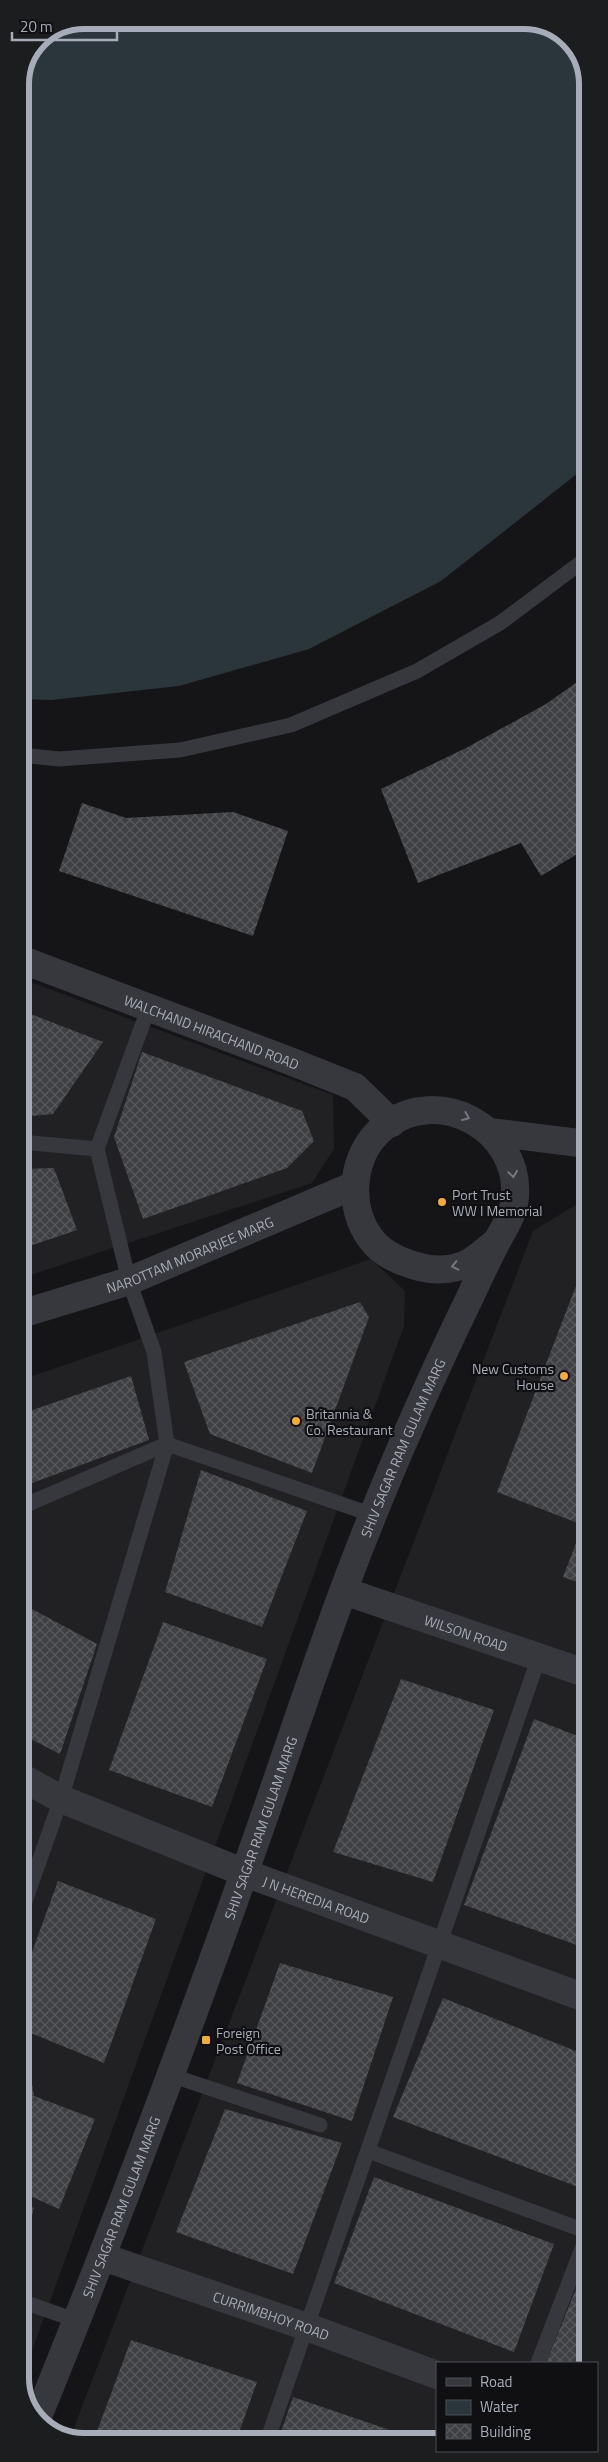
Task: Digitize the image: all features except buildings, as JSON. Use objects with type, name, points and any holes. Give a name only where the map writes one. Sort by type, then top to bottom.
[{"type":"street","name":"WALCHAND HIRACHAND ROAD","points":[[29,962],[355,1087],[392,1123]]},
{"type":"street","points":[[438,1110],[466,1116],[490,1132],[511,1163],[516,1194],[511,1216],[496,1242],[467,1264],[440,1270],[425,1269],[394,1259],[371,1239],[356,1208],[354,1185],[364,1150],[384,1127],[392,1123],[404,1116],[438,1110]]},
{"type":"street","points":[[490,1132],[579,1143]]},
{"type":"street","name":"NAROTTAM MORARJEE MARG","points":[[29,1312],[129,1281],[354,1185]]},
{"type":"street","name":"SHIV SAGAR RAM GULAM MARG","points":[[40,2411],[103,2257],[245,1873],[344,1591],[373,1515],[436,1367],[496,1242]]},
{"type":"street","name":"WILSON ROAD","points":[[344,1591],[579,1671]]},
{"type":"street","name":"J N HEREDIA ROAD","points":[[29,1781],[61,1799],[245,1873],[579,1996]]},
{"type":"street","name":"CURRIMBHOY ROAD","points":[[103,2257],[307,2327],[436,2375]]},
{"type":"lane","points":[[29,756],[59,759],[180,750],[291,725],[417,671],[500,623],[579,564]]},
{"type":"lane","points":[[29,1890],[61,1799],[167,1444],[154,1352],[129,1281],[97,1149],[149,1007]]},
{"type":"lane","points":[[29,1143],[97,1149]]},
{"type":"lane","points":[[29,1504],[167,1444],[373,1515]]},
{"type":"lane","points":[[270,2433],[538,1657]]},
{"type":"lane","points":[[170,2075],[320,2125]]},
{"type":"lane","points":[[368,2151],[579,2229]]},
{"type":"lane","points":[[538,2362],[579,2256]]},
{"type":"lane","points":[[29,2304],[78,2320]]},
{"type":"shaded area","points":[[29,981],[333,1095],[334,1149],[312,1183],[29,1275]]},
{"type":"shaded area","points":[[579,1203],[579,2362],[436,2362],[436,2433],[72,2432],[533,1231]]},
{"type":"shaded area","points":[[371,1259],[405,1291],[404,1326],[29,2359],[29,1377]]},
{"type":"water","points":[[84,29],[528,29],[545,33],[555,38],[572,56],[578,73],[579,84],[579,472],[441,581],[309,649],[179,686],[51,700],[29,699],[29,84],[30,73],[38,53],[53,38],[73,30]]},
{"type":"place","name":"Port Trust WW I Memorial","points":[[442,1202]]},
{"type":"place","name":"New Customs House","points":[[564,1376]]},
{"type":"place","name":"Britannia & Co. Restaurant","points":[[296,1421]]},
{"type":"place","name":"Foreign Post Office","points":[[206,2040]]}]
